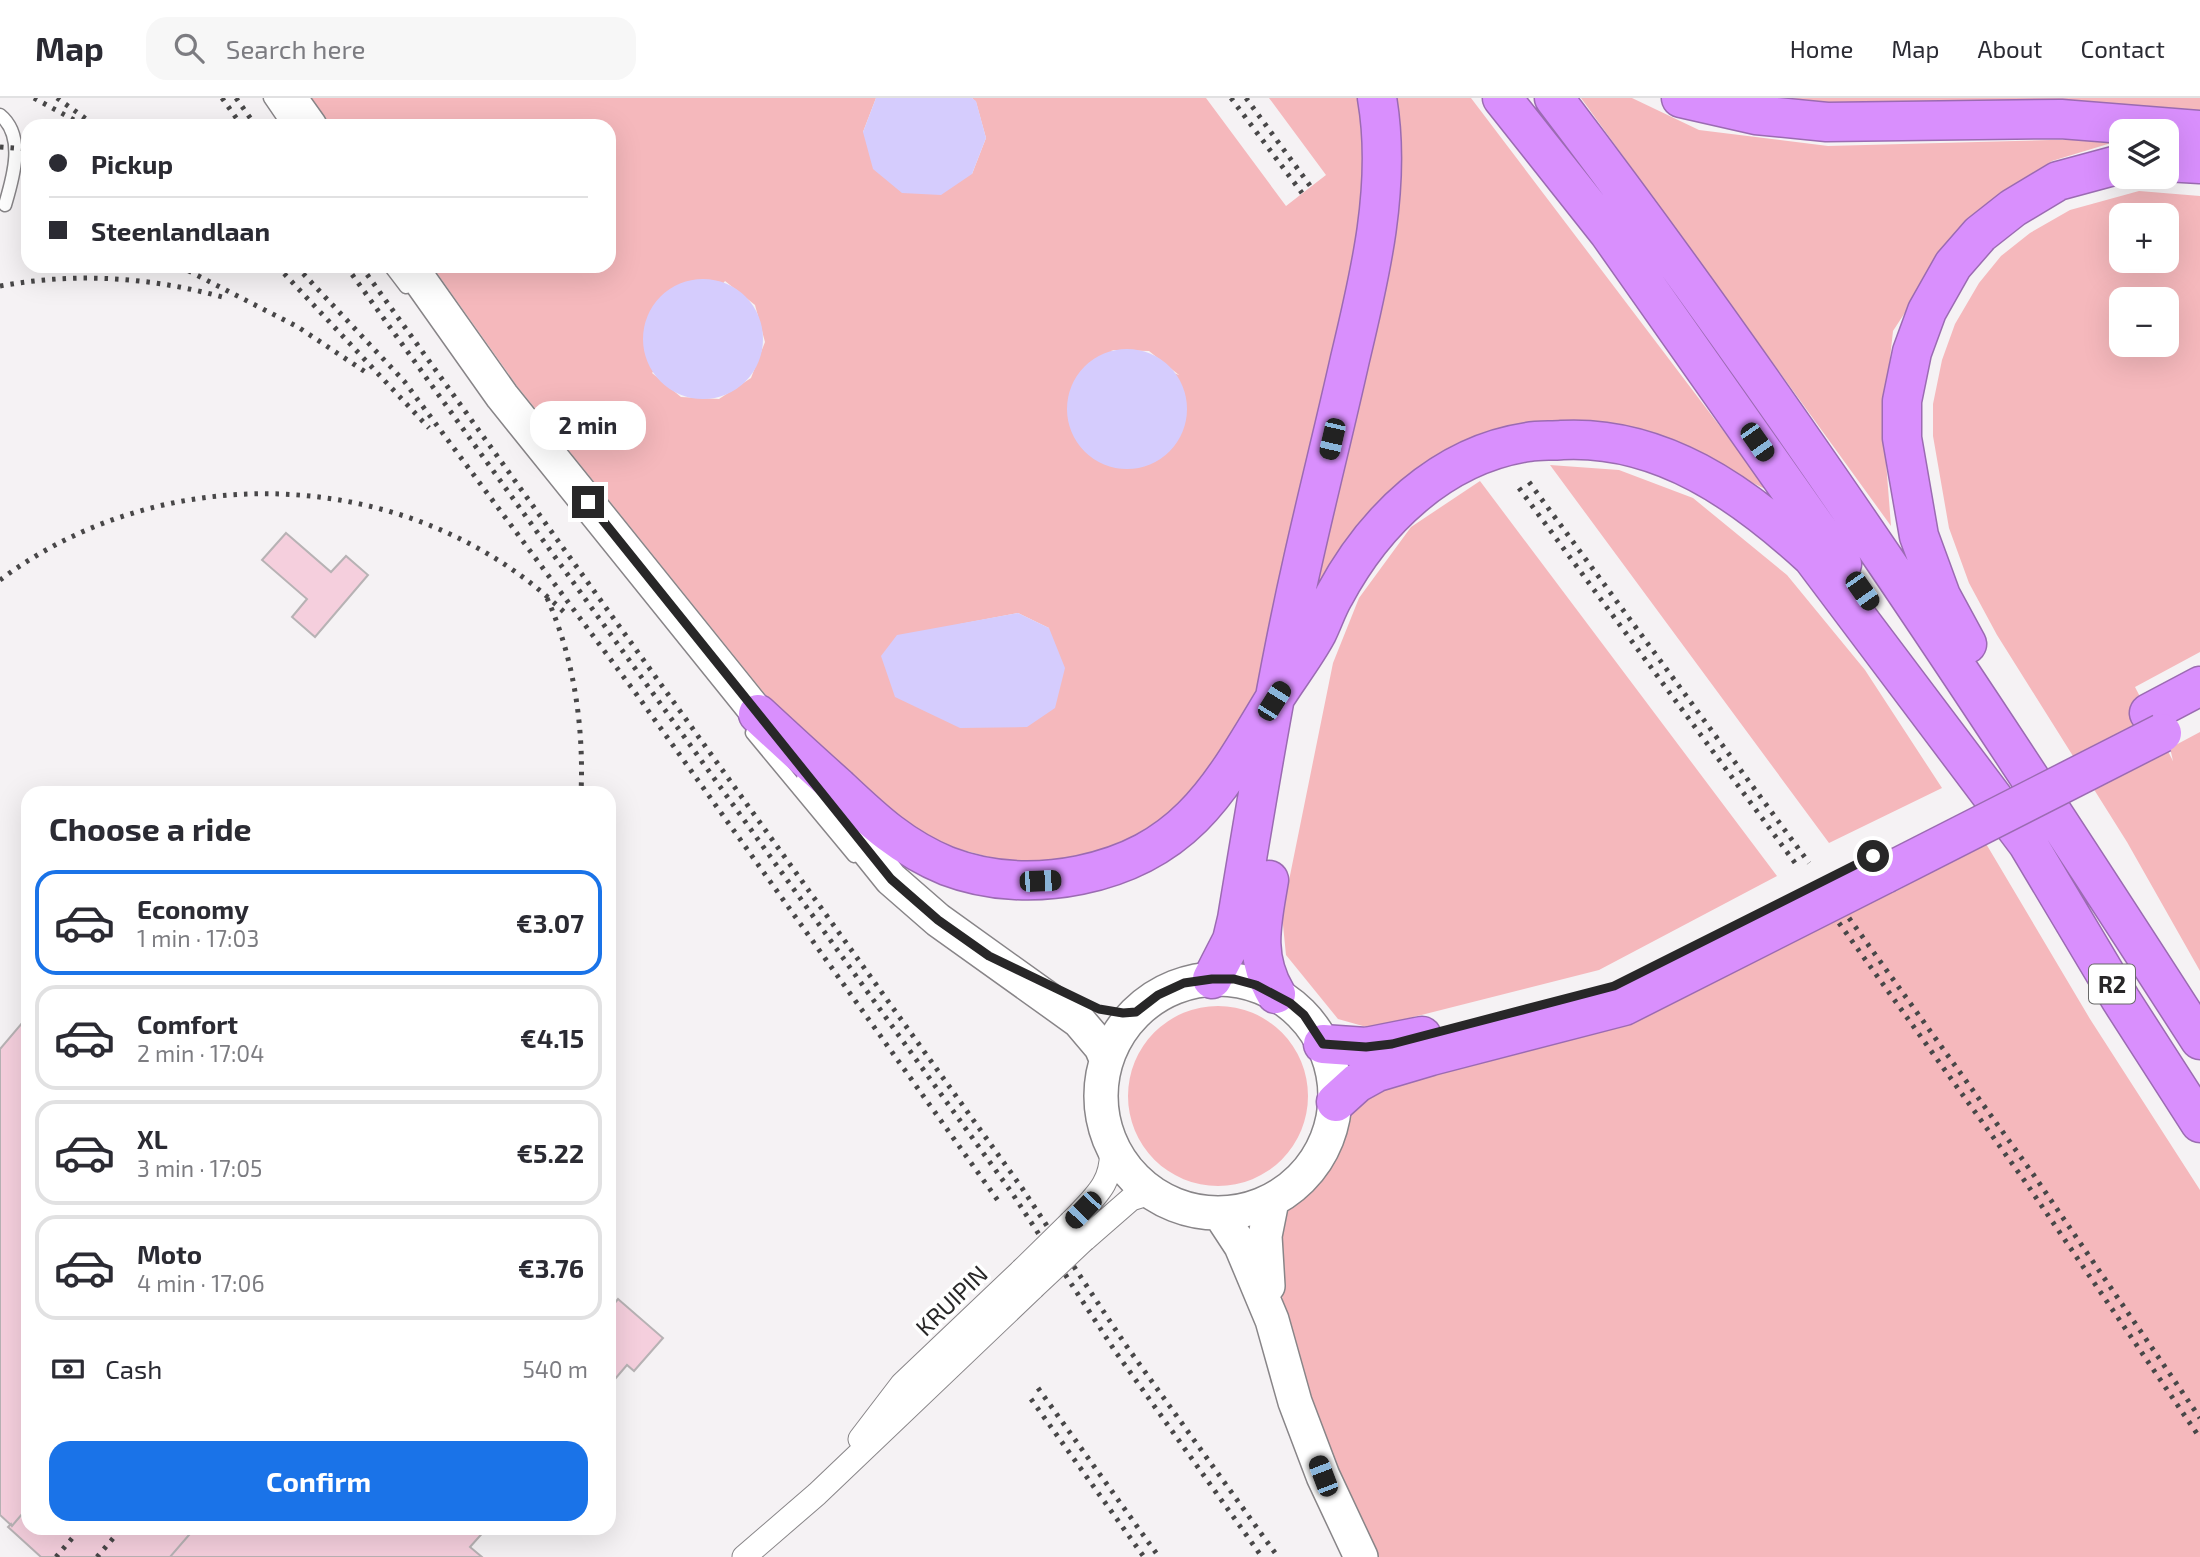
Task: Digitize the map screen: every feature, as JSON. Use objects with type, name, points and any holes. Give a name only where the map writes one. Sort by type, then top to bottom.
[{"type":"highway","points":[[1212,979],[1232,940],[1237,919],[1292,611],[1359,324],[1381,186],[1380,114],[1377,98]]},
{"type":"highway","name":"R2","points":[[1502,98],[1609,233],[1907,655],[2028,844],[2121,1000],[2200,1123]]},
{"type":"highway","name":"R2","points":[[1553,98],[1630,198],[1802,438],[2017,756],[2200,1040]]},
{"type":"highway","points":[[1681,98],[1756,115],[1827,122],[2061,119],[2200,130]]},
{"type":"highway","points":[[2179,163],[2200,164]]},
{"type":"highway","points":[[2109,167],[2058,181],[2013,208],[1980,234],[1954,265],[1927,311],[1912,352],[1902,401],[1902,438],[1919,536],[1941,596],[1971,651],[2101,858],[2200,1033]]},
{"type":"highway","points":[[751,719],[876,824],[913,849],[948,866],[990,877],[1023,881],[1057,880],[1098,872],[1139,856],[1171,836],[1214,794],[1234,768],[1316,634],[1333,597],[1376,533],[1405,501],[1444,473],[1485,454],[1527,442],[1611,442],[1649,451],[1695,469],[1736,493],[1775,523],[1812,557],[2028,844]]},
{"type":"highway","points":[[1276,994],[1266,977],[1263,965],[1261,934],[1302,688],[1316,634]]},
{"type":"highway","points":[[1336,1102],[1357,1083],[1377,1072],[1624,1006],[1879,865],[2156,723],[2200,686]]},
{"type":"highway","points":[[2156,723],[2200,712]]},
{"type":"highway","points":[[1323,1044],[1366,1047],[1392,1044],[1614,986],[1879,865]]},
{"type":"main road","points":[[290,98],[305,119]]},
{"type":"main road","points":[[415,273],[502,396],[751,719],[891,879],[938,920],[1079,1021],[1101,1047],[1107,1059]]},
{"type":"main road","points":[[989,956],[1091,1007],[1123,1013],[1136,1012]]},
{"type":"main road","points":[[1212,979],[1245,982],[1276,994],[1304,1015],[1323,1044],[1335,1082],[1336,1102],[1332,1126],[1323,1149],[1310,1170],[1293,1187],[1272,1201],[1255,1208],[1220,1214],[1195,1212],[1172,1205],[1150,1193],[1121,1163],[1103,1119],[1100,1093],[1107,1059],[1119,1034],[1136,1012],[1158,995],[1184,983],[1212,979]]},
{"type":"main road","points":[[1272,1201],[1266,1224],[1265,1248],[1272,1320]]},
{"type":"main road","points":[[1220,1214],[1241,1246],[1272,1320],[1299,1414],[1323,1476],[1361,1557]]},
{"type":"street","points":[[1077,1231],[1105,1185],[1111,1167],[1111,1144]]},
{"type":"street","points":[[1077,1231],[1131,1199],[1150,1193]]},
{"type":"street","name":"KRUIPIN","points":[[744,1557],[817,1494],[1077,1231]]},
{"type":"lane","points":[[270,98],[285,119]]},
{"type":"lane","points":[[0,115],[7,120],[13,134],[14,148],[14,173],[5,205]]},
{"type":"lane","points":[[395,273],[414,299]]},
{"type":"lane","points":[[751,719],[842,845],[913,915]]},
{"type":"lane","points":[[943,939],[989,956]]},
{"type":"shaded area","points":[[311,98],[876,98],[863,132],[972,174],[986,138],[976,102],[972,98],[1206,98],[1286,206],[1326,175],[1269,98],[1359,98],[1363,157],[1354,255],[1258,691],[1218,757],[1194,790],[1160,821],[1130,839],[1093,854],[1055,861],[1023,862],[993,858],[955,848],[922,833],[887,809],[772,703],[517,386],[437,273],[616,273],[616,119],[327,119]],"holes":[[[725,281],[755,305],[765,342],[751,378],[719,399],[681,397],[652,373]],[[1111,350],[1149,351],[1179,375]],[[1018,613],[1049,628],[960,624]]]},
{"type":"shaded area","points":[[876,98],[972,98],[976,101],[986,138],[972,174],[941,195],[902,193],[873,169],[863,132]]},
{"type":"shaded area","points":[[1393,98],[1471,98],[1769,491],[1653,433],[1558,422],[1395,491],[1314,591]]},
{"type":"shaded area","points":[[1581,98],[1632,98],[1699,130],[1828,146],[2109,138],[2109,144],[2052,161],[1962,225],[1893,331],[1883,423],[1891,526]]},
{"type":"shaded area","points":[[1739,98],[2200,98],[2200,116],[1828,109]]},
{"type":"shaded area","points":[[2139,191],[2200,196],[2200,652],[2135,687],[2173,761],[2170,748],[2200,732],[2200,971],[2127,842],[1997,635],[1969,583],[1949,528],[1933,436],[1933,404],[1942,360],[1955,324],[1979,283],[2001,256],[2030,233],[2070,210]]},
{"type":"shaded area","points":[[703,279],[726,284],[745,297],[758,316],[763,339],[758,362],[745,381],[726,394],[703,399],[680,394],[661,381],[648,362],[643,339],[648,316],[661,297],[680,284]]},
{"type":"shaded area","points":[[1127,349],[1150,354],[1169,367],[1182,386],[1187,409],[1182,432],[1169,451],[1150,464],[1127,469],[1104,464],[1085,451],[1072,432],[1067,409],[1072,386],[1085,367],[1104,354]]},
{"type":"shaded area","points":[[1550,465],[1619,470],[1693,498],[1787,575],[1865,670],[1942,788],[1829,843]]},
{"type":"shaded area","points":[[1480,481],[1777,876],[1599,970],[1370,1028],[1338,1019],[1286,955],[1282,915],[1333,663],[1359,598],[1411,527]]},
{"type":"shaded area","points":[[1018,613],[1049,628],[1065,668],[1055,708],[1027,727],[960,728],[895,697],[881,656],[897,635]]},
{"type":"shaded area","points":[[1985,842],[2090,1019],[2200,1190],[2200,1557],[1377,1557],[1335,1470],[1284,1318],[1278,1247],[1283,1210],[1301,1198],[1320,1178],[1335,1155],[1348,1109],[1365,1094],[1891,886],[1895,892]]},
{"type":"shaded area","points":[[1218,1006],[1252,1013],[1268,1021],[1281,1033],[1293,1046],[1301,1062],[1308,1096],[1301,1130],[1293,1146],[1281,1159],[1268,1171],[1252,1179],[1218,1186],[1184,1179],[1168,1171],[1155,1159],[1143,1146],[1135,1130],[1128,1096],[1135,1062],[1143,1046],[1155,1033],[1168,1021],[1184,1013]]},
{"type":"building","points":[[286,533],[331,572],[346,556],[368,575],[315,637],[292,617],[307,599],[262,560]]},
{"type":"building","points":[[21,1024],[21,1515],[12,1526],[0,1515],[0,1049]]},
{"type":"building","points":[[618,1299],[663,1338],[634,1371],[627,1365],[616,1378]]},
{"type":"building","points":[[21,1515],[21,1535],[189,1535],[170,1557],[41,1557],[8,1527],[11,1524],[12,1526]]},
{"type":"building","points":[[189,1535],[481,1535],[470,1547],[482,1557],[170,1557]]},
{"type":"railway","points":[[34,98],[72,119]]},
{"type":"railway","points":[[57,98],[86,119]]},
{"type":"railway","points":[[222,98],[237,119]]},
{"type":"railway","points":[[236,98],[251,119]]},
{"type":"railway","points":[[1231,98],[1302,193]]},
{"type":"railway","points":[[1246,98],[1311,187]]},
{"type":"railway","points":[[0,147],[21,148]]},
{"type":"railway","points":[[193,273],[298,327],[370,375]]},
{"type":"railway","points":[[284,273],[429,428]]},
{"type":"railway","points":[[303,273],[404,381],[637,695],[999,1202]]},
{"type":"railway","points":[[351,273],[1012,1193],[1115,1351],[1262,1557]]},
{"type":"railway","points":[[366,273],[1022,1188],[1125,1344],[1278,1557]]},
{"type":"railway","points":[[0,286],[57,279],[114,279],[170,285],[226,298]]},
{"type":"railway","points":[[1529,482],[1809,863]]},
{"type":"railway","points":[[1519,488],[1798,867]]},
{"type":"railway","points":[[0,580],[66,539],[139,511],[214,496],[291,494],[367,505],[440,529],[507,566],[568,616]]},
{"type":"railway","points":[[547,598],[564,644],[575,693],[581,743],[581,786]]},
{"type":"railway","points":[[1849,918],[2033,1174],[2200,1418]]},
{"type":"railway","points":[[1839,923],[2024,1180],[2200,1438]]},
{"type":"railway","points":[[1038,1388],[1159,1557]]},
{"type":"railway","points":[[1031,1399],[1144,1557]]},
{"type":"railway","points":[[56,1557],[75,1535]]},
{"type":"railway","points":[[97,1557],[116,1535]]},
{"type":"route","points":[[588,502],[891,879],[938,920],[989,956],[1099,1009],[1136,1012],[1158,995],[1184,983],[1234,979],[1256,985],[1290,1003],[1304,1015],[1323,1044],[1366,1047],[1392,1044],[1614,986],[1873,856]]}]
